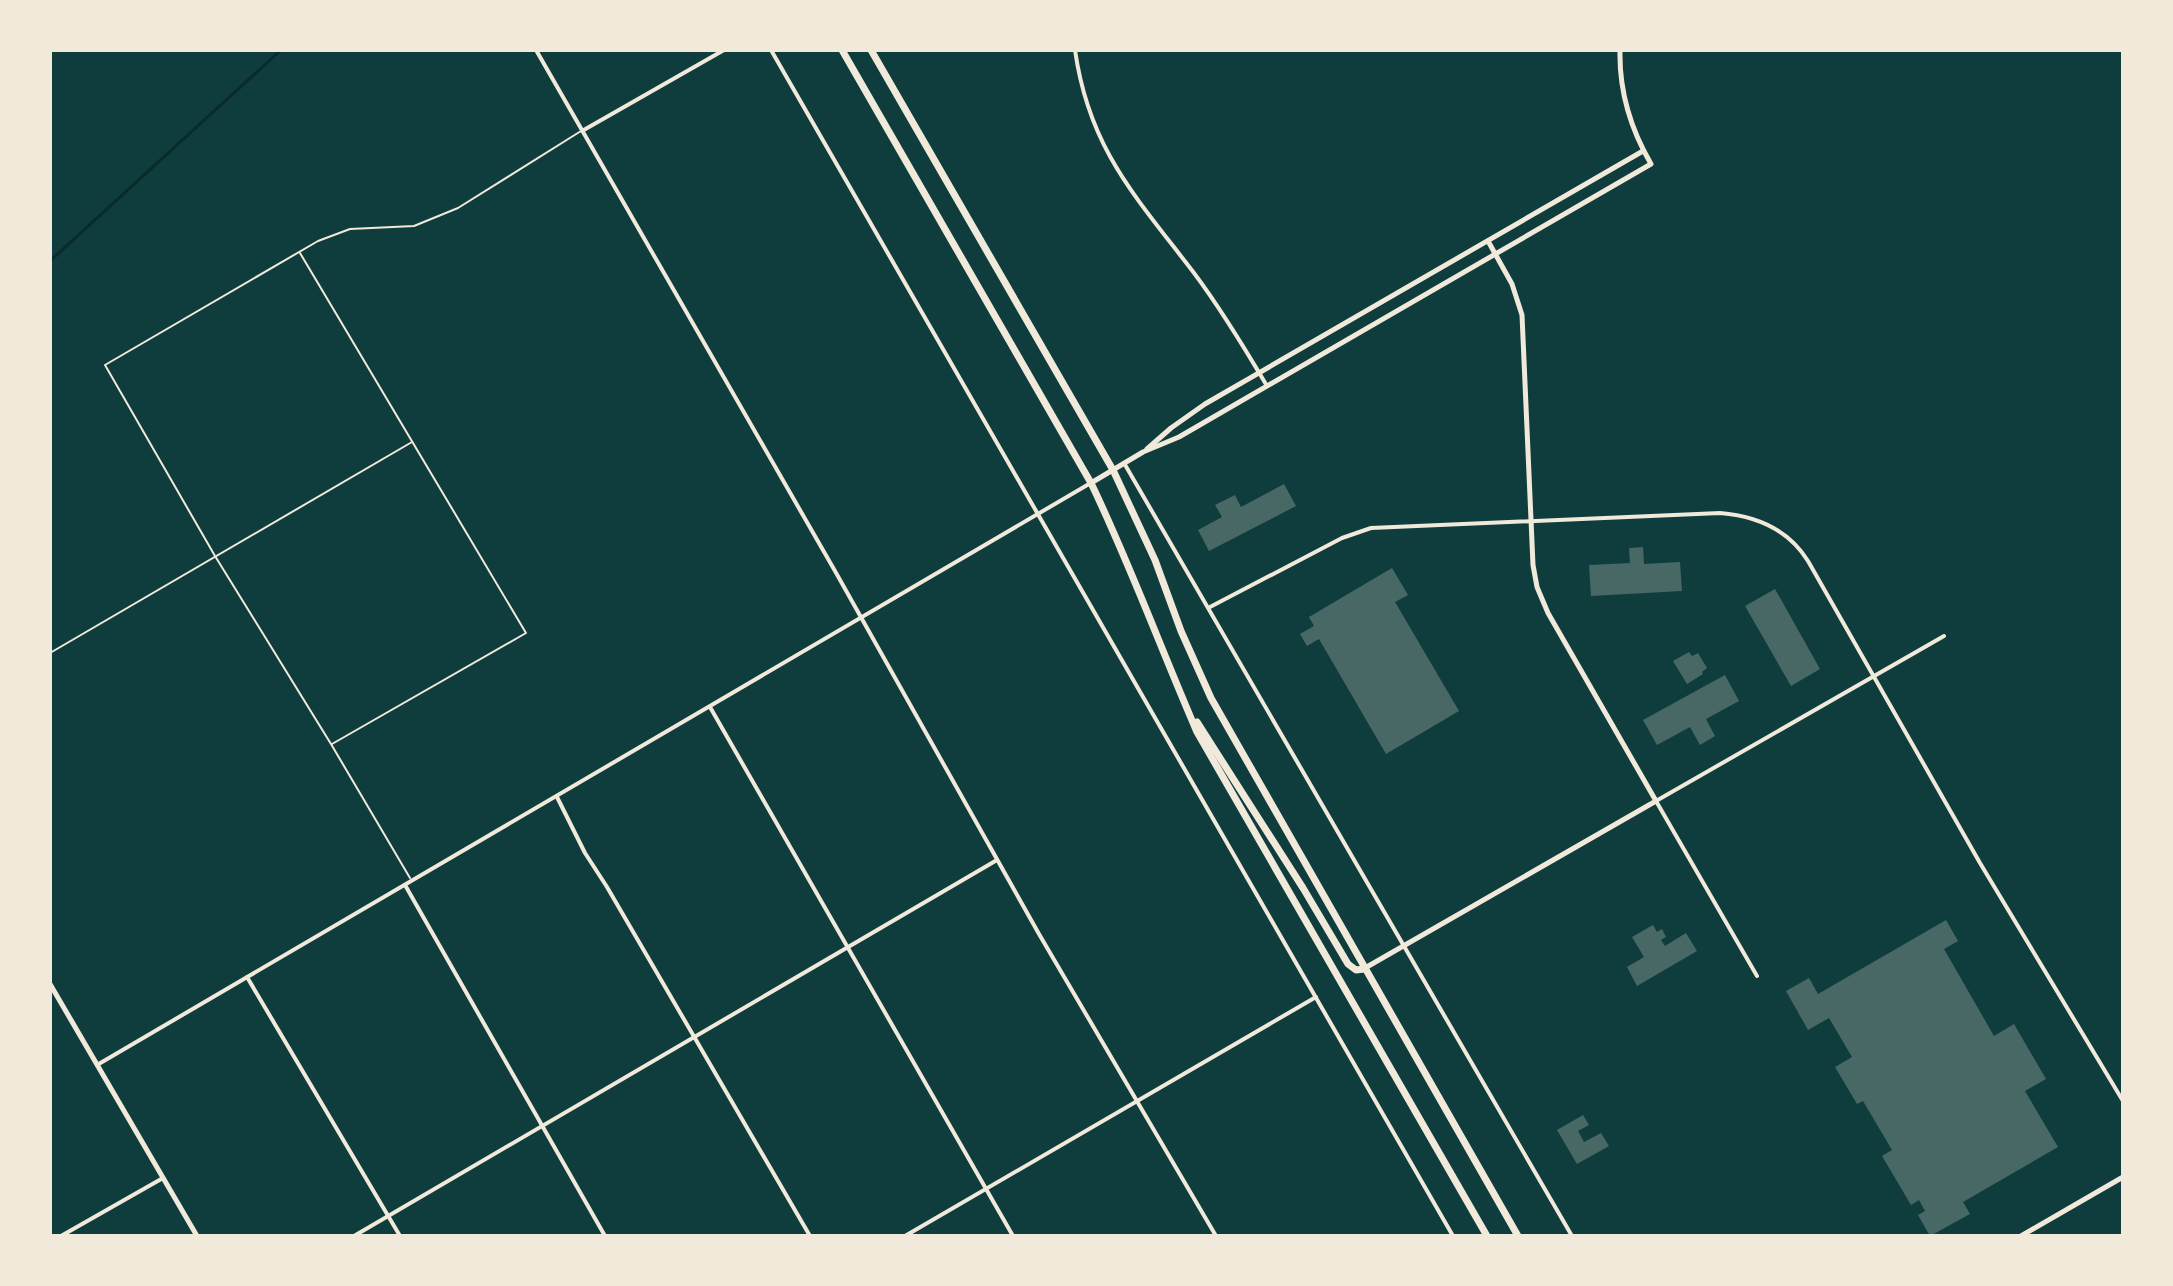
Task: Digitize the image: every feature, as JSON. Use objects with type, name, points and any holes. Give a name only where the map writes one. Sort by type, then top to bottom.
[{"type":"highway","points":[[842,50],[1091,483],[1197,732],[1487,1236]]},
{"type":"highway","points":[[871,50],[1113,470],[1140,524],[1211,698],[1518,1236]]},
{"type":"highway","points":[[1178,689],[1348,964],[1356,970],[1364,969]]},
{"type":"street","points":[[536,50],[997,860],[1216,1236]]},
{"type":"street","points":[[582,131],[724,50]]},
{"type":"street","points":[[771,50],[1453,1236]]},
{"type":"street","points":[[1075,50],[1090,115],[1112,163],[1131,193],[1206,290],[1267,386]]},
{"type":"street","points":[[97,1065],[860,616],[1143,452],[1179,437],[1651,164],[1631,125],[1623,96],[1620,50]]},
{"type":"street","points":[[1143,452],[1185,417],[1259,372],[1643,151]]},
{"type":"street","points":[[1488,241],[1512,284],[1522,315],[1535,576],[1544,605],[1757,976]]},
{"type":"street","points":[[1124,463],[1572,1236]]},
{"type":"street","points":[[1210,607],[1360,530],[1392,526],[1720,513],[1746,516],[1770,525],[1794,543],[1804,556],[1972,850],[2123,1101]]},
{"type":"street","points":[[1364,969],[1944,636]]},
{"type":"street","points":[[710,707],[1013,1236]]},
{"type":"street","points":[[557,797],[585,853],[810,1236]]},
{"type":"street","points":[[354,1236],[997,860]]},
{"type":"street","points":[[405,885],[605,1236]]},
{"type":"street","points":[[247,977],[400,1236]]},
{"type":"street","points":[[50,984],[197,1236]]},
{"type":"street","points":[[905,1236],[1316,997]]},
{"type":"street","points":[[2021,1236],[2123,1177]]},
{"type":"street","points":[[61,1236],[163,1178]]},
{"type":"lane","points":[[412,882],[215,556],[105,365],[318,241],[350,229],[414,226],[458,208],[582,131]]},
{"type":"lane","points":[[299,252],[526,633],[331,744]]},
{"type":"lane","points":[[50,653],[412,442]]},
{"type":"building","points":[[1284,484],[1296,506],[1209,551],[1198,530],[1222,517],[1215,505],[1235,495],[1241,507]]},
{"type":"building","points":[[1643,547],[1644,564],[1680,562],[1682,591],[1591,596],[1589,565],[1630,563],[1629,548]]},
{"type":"building","points":[[1392,568],[1408,595],[1395,602],[1459,711],[1386,754],[1319,639],[1307,646],[1300,634],[1314,626],[1309,617]]},
{"type":"building","points":[[1775,589],[1820,669],[1791,686],[1745,606]]},
{"type":"building","points":[[1689,652],[1692,656],[1698,653],[1707,668],[1687,684],[1673,661]]},
{"type":"building","points":[[1725,675],[1739,701],[1706,719],[1715,736],[1700,745],[1690,727],[1657,745],[1643,720]]},
{"type":"building","points":[[1946,920],[1958,941],[1944,949],[1994,1036],[2014,1024],[2046,1079],[2025,1091],[2058,1147],[1963,1202],[1970,1214],[1930,1236],[1918,1215],[1925,1211],[1919,1200],[1911,1205],[1882,1156],[1892,1150],[1863,1101],[1857,1104],[1835,1067],[1852,1057],[1829,1018],[1808,1030],[1786,991],[1809,978],[1818,994]]},
{"type":"building","points":[[1653,925],[1657,932],[1662,929],[1666,937],[1661,940],[1665,946],[1686,933],[1697,951],[1637,986],[1627,967],[1644,957],[1632,937]]},
{"type":"building","points":[[1583,1115],[1589,1125],[1578,1131],[1584,1142],[1601,1133],[1609,1146],[1577,1164],[1557,1130]]},
{"type":"waterway","points":[[50,261],[281,50]]}]
